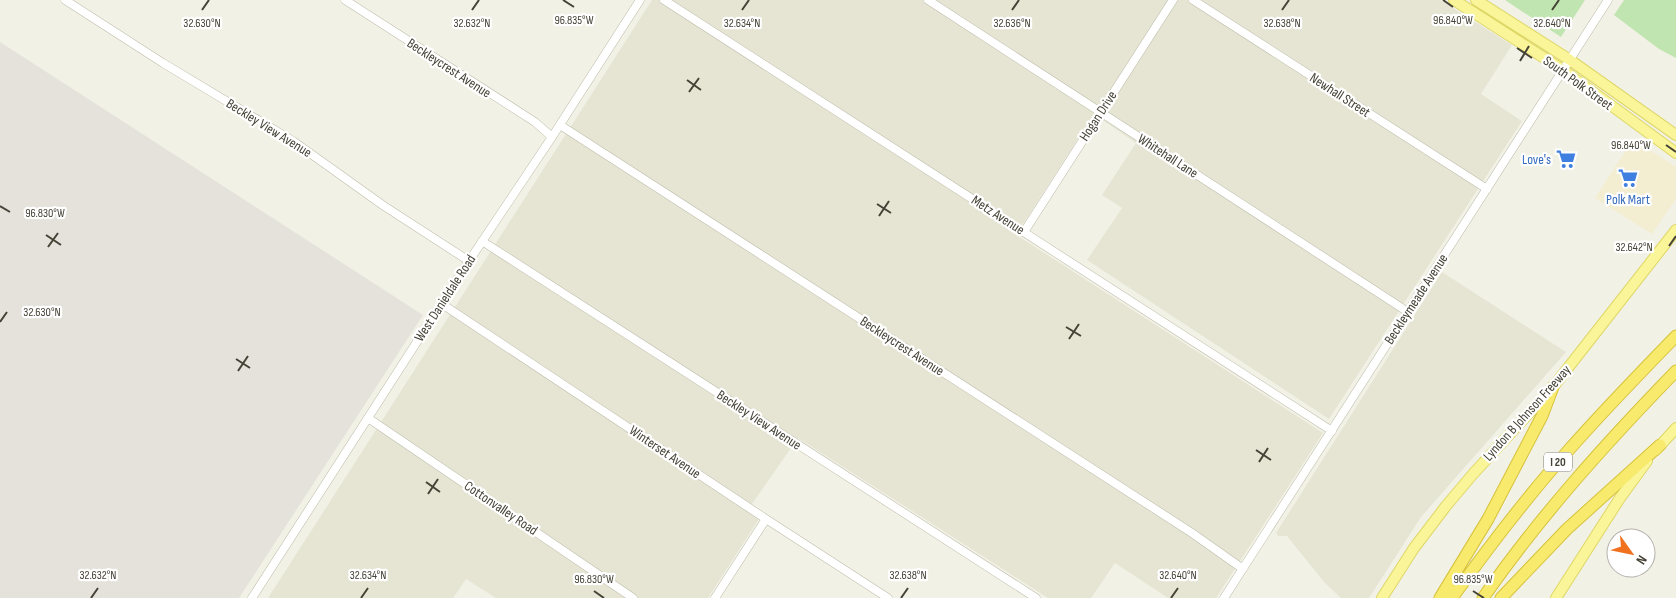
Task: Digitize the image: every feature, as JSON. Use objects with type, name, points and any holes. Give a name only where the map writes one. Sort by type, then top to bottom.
[{"type":"highway","name":"I 20","points":[[1452,598],[1505,527],[1566,453],[1676,336]]},
{"type":"highway","name":"I 20","points":[[1483,598],[1553,506],[1624,425],[1676,371]]},
{"type":"highway","points":[[1440,598],[1488,519],[1542,416],[1552,387]]},
{"type":"highway","points":[[1501,598],[1567,529],[1660,445]]},
{"type":"main road","name":"South Polk Street","points":[[1454,0],[1563,70],[1676,153]]},
{"type":"main road","name":"South Polk Street","points":[[1476,0],[1570,60],[1676,135]]},
{"type":"main road","name":"Lyndon B Johnson Freeway","points":[[1382,598],[1414,548],[1446,506],[1552,387],[1676,230]]},
{"type":"main road","points":[[1556,598],[1620,498],[1660,445],[1676,428]]},
{"type":"street","name":"Beckley View Avenue","points":[[65,0],[163,63],[293,141],[384,206],[469,261]]},
{"type":"street","name":"Beckleycrest Avenue","points":[[345,0],[534,122],[552,137]]},
{"type":"street","name":"West Danieldale Road","points":[[252,598],[640,0]]},
{"type":"street","name":"Metz Avenue","points":[[664,0],[1332,431]]},
{"type":"street","name":"Whitehall Lane","points":[[928,0],[1408,312]]},
{"type":"street","name":"Hogan Drive","points":[[1024,232],[1173,0]]},
{"type":"street","name":"Newhall Street","points":[[1193,0],[1487,189]]},
{"type":"street","name":"Beckleymeade Avenue","points":[[1224,598],[1608,0]]},
{"type":"street","name":"Beckleycrest Avenue","points":[[560,125],[1192,533],[1243,569]]},
{"type":"street","name":"Beckley View Avenue","points":[[482,241],[1036,598]]},
{"type":"street","name":"Winterset Avenue","points":[[442,304],[888,598]]},
{"type":"street","name":"Cottonvalley Road","points":[[368,418],[633,598]]},
{"type":"street","points":[[715,598],[766,519]]},
{"type":"shaded area","points":[[652,0],[1440,0],[1512,45],[1481,94],[1522,121],[1329,419],[1087,260],[1122,208],[1102,195],[1136,143],[1094,114],[1015,234],[1323,433],[1216,598],[1168,598],[1115,563],[1091,598],[1048,598],[798,438],[747,511],[759,519],[708,598],[496,598],[466,579],[453,598],[268,598]]},
{"type":"shaded area","points":[[0,42],[423,315],[239,598],[0,598]]},
{"type":"shaded area","points":[[1633,139],[1676,167],[1676,199],[1652,234],[1595,198]]},
{"type":"shaded area","points":[[1442,272],[1566,352],[1421,517],[1369,598],[1341,598],[1324,582],[1287,536],[1278,536],[1276,533]]},
{"type":"green space","points":[[1505,0],[1585,0],[1561,37]]},
{"type":"green space","points":[[1624,0],[1676,0],[1676,58],[1659,49],[1614,15]]},
{"type":"place","name":"Love's","points":[[1566,159]]},
{"type":"place","name":"Polk Mart","points":[[1628,178]]}]
